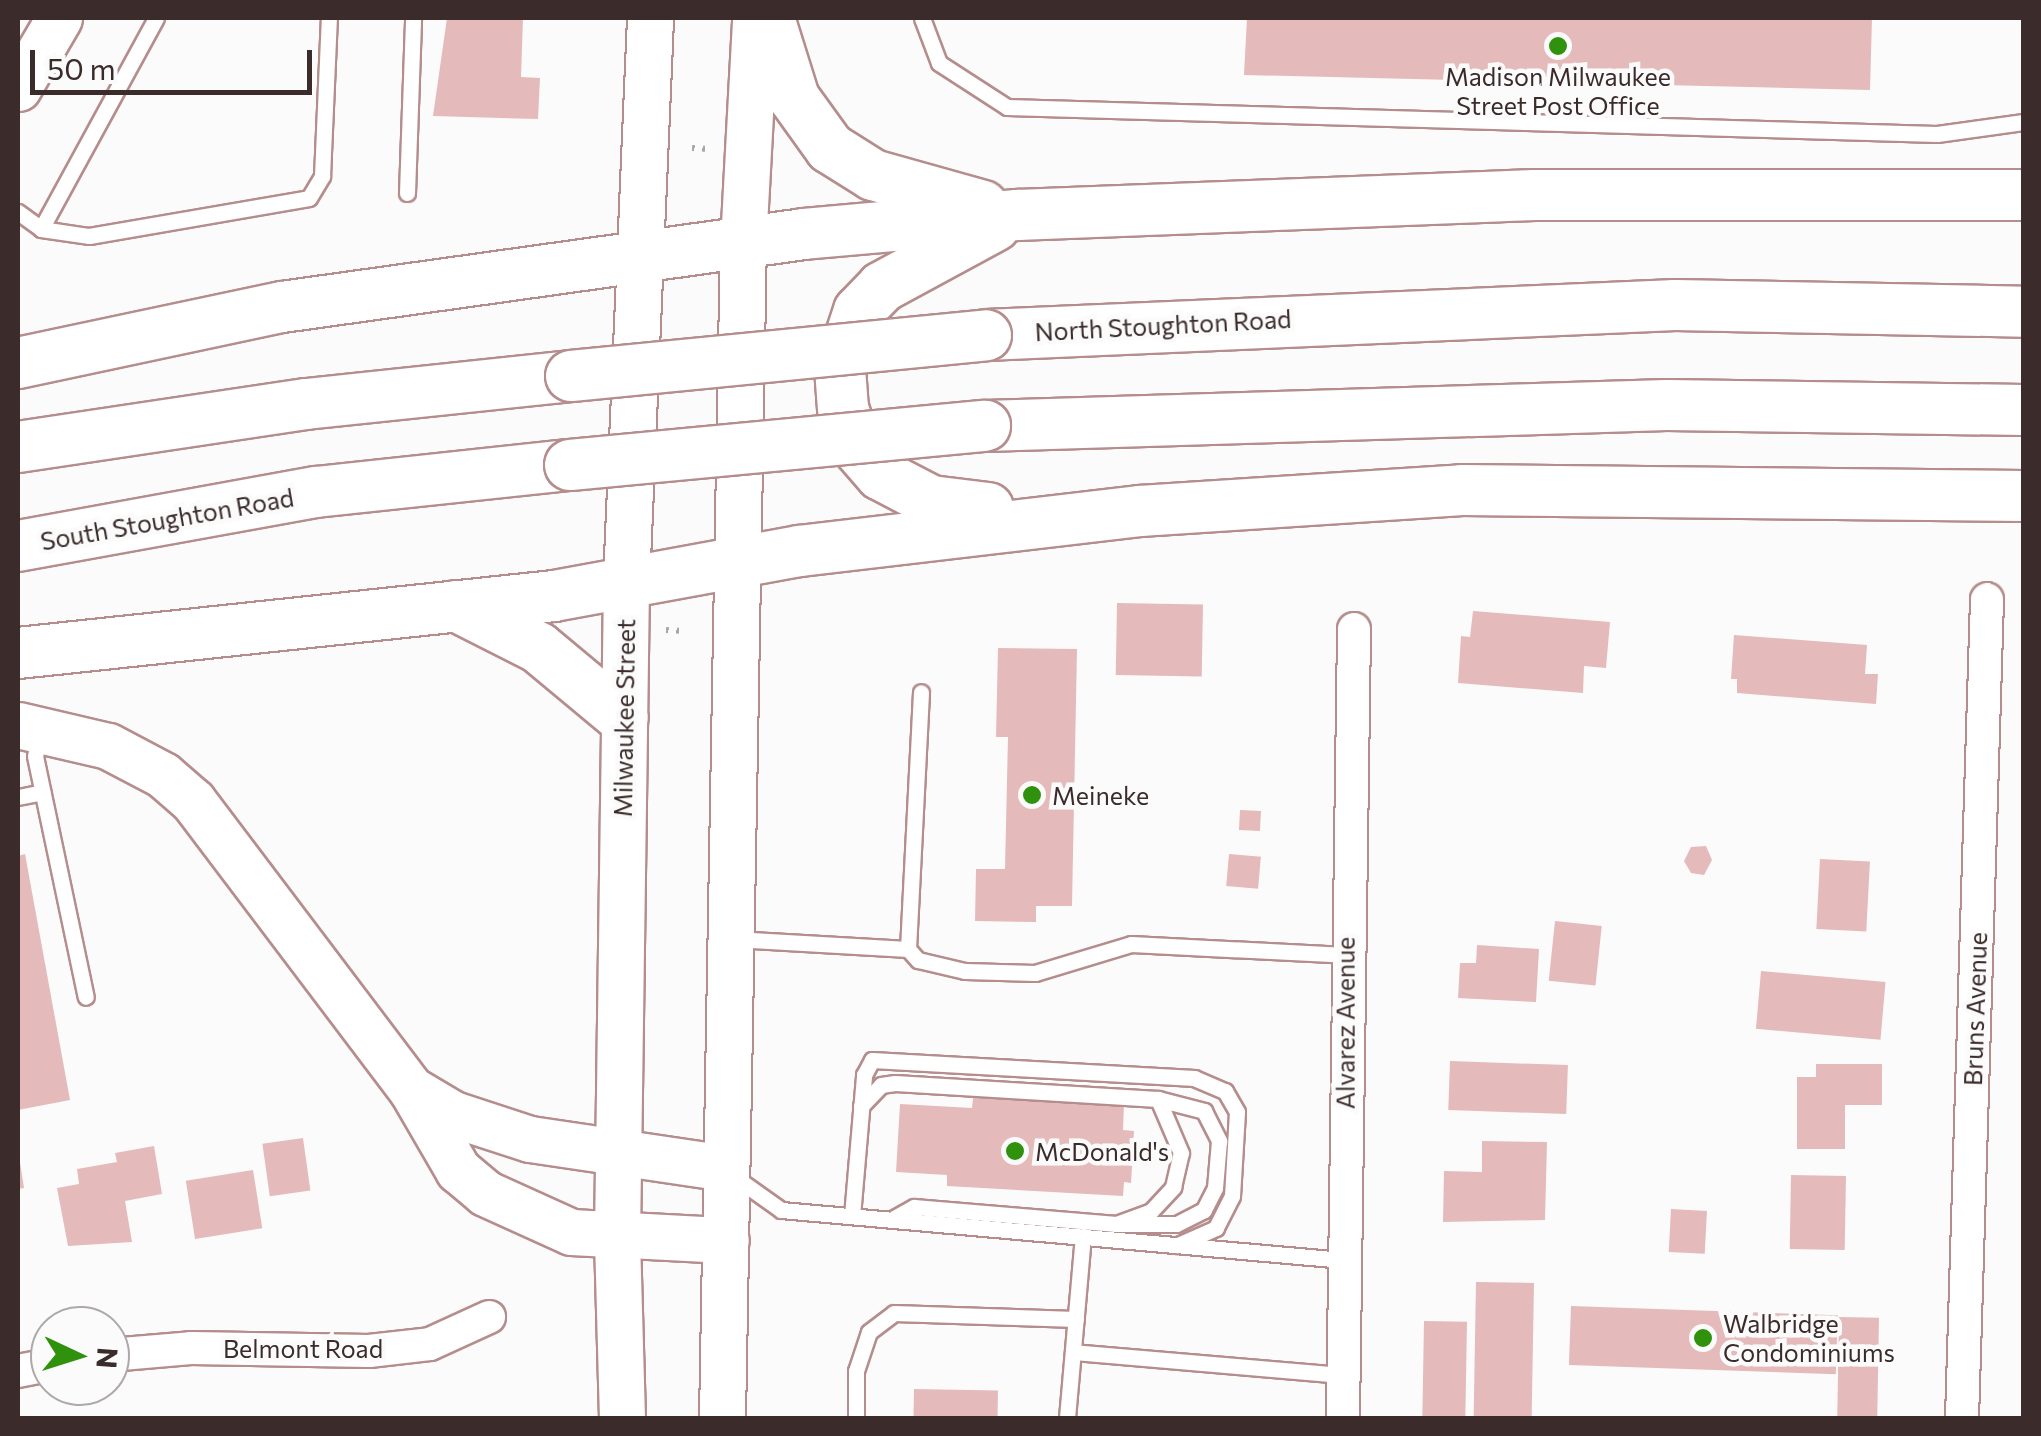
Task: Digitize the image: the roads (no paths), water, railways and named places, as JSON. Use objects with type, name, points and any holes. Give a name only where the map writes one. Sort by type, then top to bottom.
[{"type":"main road","points":[[769,18],[794,98],[830,148],[873,176],[1017,215]]},
{"type":"main road","points":[[18,363],[282,307],[742,243],[1017,215],[1535,195],[2024,194]]},
{"type":"main road","points":[[1017,215],[882,287],[859,311],[840,368],[842,409],[855,445],[902,491],[932,501],[1072,517]]},
{"type":"main road","name":"North Stoughton Road","points":[[18,447],[306,404],[986,335],[1675,305],[2024,312]]},
{"type":"main road","name":"South Stoughton Road","points":[[18,546],[316,492],[985,426],[1648,405],[2024,410]]},
{"type":"main road","points":[[18,653],[456,606],[626,582],[737,561],[1072,517],[1462,490],[2024,496]]},
{"type":"main road","points":[[456,606],[539,648],[624,718]]},
{"type":"street","points":[[18,88],[59,18]]},
{"type":"street","name":"Milwaukee Street","points":[[622,1418],[617,1238],[626,582],[650,18]]},
{"type":"street","points":[[722,1418],[742,243],[755,18]]},
{"type":"street","name":"Bruns Avenue","points":[[1962,1418],[1987,599]]},
{"type":"street","name":"Alvarez Avenue","points":[[1342,1418],[1346,956],[1354,628]]},
{"type":"street","points":[[29,726],[108,746],[163,775],[193,801],[411,1089],[437,1140],[485,1193],[571,1232],[617,1238],[726,1240]]},
{"type":"street","points":[[411,1089],[495,1128],[618,1156],[726,1168]]},
{"type":"street","name":"Belmont Road","points":[[130,1353],[191,1348],[369,1352],[430,1344],[490,1317]]},
{"type":"lane","points":[[41,229],[156,18]]},
{"type":"lane","points":[[18,212],[41,229],[88,236],[309,198],[322,176],[329,18]]},
{"type":"lane","points":[[407,193],[413,18]]},
{"type":"lane","points":[[922,18],[939,63],[1007,107],[1937,134],[2024,122]]},
{"type":"lane","points":[[908,949],[920,692]]},
{"type":"lane","points":[[29,726],[86,997]]},
{"type":"lane","points":[[18,797],[43,792]]},
{"type":"lane","points":[[730,939],[908,949],[918,960],[982,972],[1035,972],[1131,944],[1346,956]]},
{"type":"lane","points":[[852,1216],[866,1067],[879,1058],[1216,1084],[1232,1100],[1239,1124],[1230,1208],[1205,1237],[1178,1245]]},
{"type":"lane","points":[[862,1106],[881,1085],[894,1083],[1158,1098],[1191,1104],[1211,1120],[1219,1141],[1212,1200],[1186,1222],[1116,1224],[914,1207],[892,1219]]},
{"type":"lane","points":[[1116,1224],[1151,1212],[1179,1172],[1178,1135],[1158,1098]]},
{"type":"lane","points":[[726,1168],[760,1200],[781,1210],[1344,1260]]},
{"type":"lane","points":[[1067,1418],[1082,1236]]},
{"type":"lane","points":[[856,1418],[856,1371],[869,1332],[894,1313],[1076,1319]]},
{"type":"lane","points":[[1073,1352],[1343,1375]]},
{"type":"place","name":"Madison Milwaukee Street Post Office","points":[[1558,46]]},
{"type":"place","name":"Meineke","points":[[1032,795]]},
{"type":"place","name":"McDonald's","points":[[1015,1151]]},
{"type":"place","name":"Walbridge Condominiums","points":[[1703,1338]]}]
